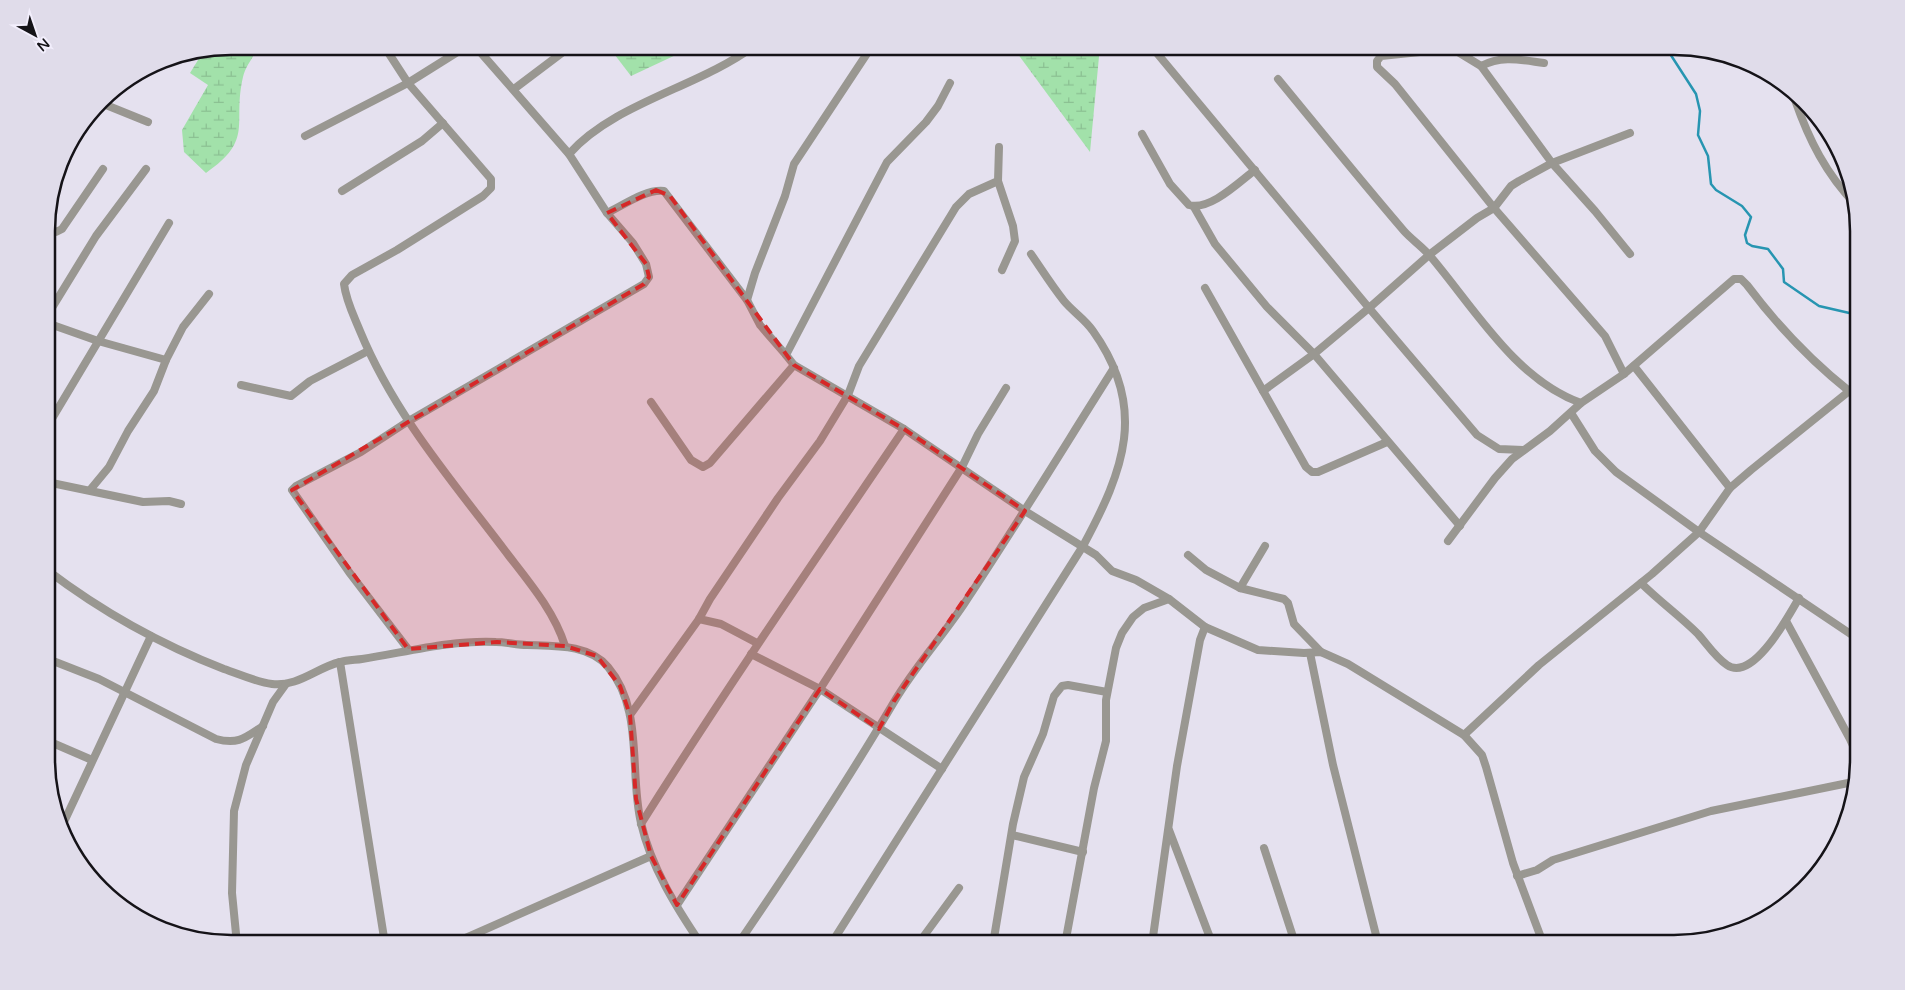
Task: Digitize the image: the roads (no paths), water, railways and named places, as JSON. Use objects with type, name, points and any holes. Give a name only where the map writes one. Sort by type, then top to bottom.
[{"type":"street","points":[[390,55],[408,83],[491,179],[491,188],[483,196],[397,250],[352,275],[344,284],[346,296],[368,351],[387,390],[407,422],[525,577],[555,620],[564,646]]},
{"type":"street","points":[[305,136],[408,83],[453,55]]},
{"type":"street","points":[[408,649],[349,572],[292,490],[296,486],[361,452],[407,422],[644,284],[649,277],[646,264],[633,243],[607,214],[569,154],[483,55]]},
{"type":"street","points":[[514,89],[559,55]]},
{"type":"street","points":[[569,154],[579,143],[610,122],[739,55]]},
{"type":"street","points":[[747,300],[755,273],[785,196],[794,164],[866,55]]},
{"type":"street","points":[[1158,55],[1477,434],[1499,449],[1523,450]]},
{"type":"street","points":[[1391,55],[1381,56],[1377,61],[1377,67],[1395,84],[1494,208],[1605,336],[1624,374]]},
{"type":"street","points":[[1465,55],[1481,66],[1552,163],[1595,210],[1630,254]]},
{"type":"street","points":[[1481,66],[1494,60],[1507,58],[1544,63]]},
{"type":"street","points":[[1278,79],[1324,134],[1340,157],[1352,168],[1405,232],[1429,255],[1501,344],[1554,392],[1581,403]]},
{"type":"street","points":[[786,355],[887,162],[926,122],[938,106],[950,83]]},
{"type":"street","points":[[108,106],[148,122]]},
{"type":"street","points":[[1798,107],[1817,154],[1844,187]]},
{"type":"street","points":[[342,191],[422,141],[443,123]]},
{"type":"street","points":[[1263,391],[1314,354],[1429,255],[1476,218],[1494,208],[1511,186],[1552,163],[1630,133]]},
{"type":"street","points":[[1142,134],[1170,184],[1189,205],[1194,207],[1215,244],[1266,308],[1314,354],[1460,526]]},
{"type":"street","points":[[999,147],[998,181],[1013,226],[1015,241],[1002,270]]},
{"type":"street","points":[[55,231],[62,229],[103,168]]},
{"type":"street","points":[[55,303],[96,236],[146,169]]},
{"type":"street","points":[[1194,207],[1211,202],[1255,170]]},
{"type":"street","points":[[630,715],[699,619],[710,599],[783,491],[820,441],[848,395],[859,366],[956,207],[969,194],[998,181]]},
{"type":"street","points":[[607,214],[645,194],[656,190],[664,191],[747,300],[760,325],[794,365],[904,429],[1025,511],[1096,554],[1112,571],[1136,580],[1169,599],[1205,627],[1258,650],[1321,652]]},
{"type":"street","points":[[55,414],[169,223]]},
{"type":"street","points":[[837,935],[1083,546],[1109,494],[1125,441],[1124,394],[1114,368],[1092,329],[1064,302],[1031,254]]},
{"type":"street","points":[[1448,541],[1495,478],[1523,450],[1550,431],[1581,403],[1634,366],[1734,279],[1741,279],[1787,335],[1816,364],[1849,391],[1730,488],[1699,532],[1641,583],[1539,665],[1464,735]]},
{"type":"street","points":[[1205,288],[1306,467],[1312,472],[1318,472],[1387,442]]},
{"type":"street","points":[[90,490],[108,467],[128,431],[154,391],[166,360],[183,327],[209,294]]},
{"type":"street","points":[[55,326],[98,342],[166,360]]},
{"type":"street","points":[[241,385],[291,396],[310,381],[368,351]]},
{"type":"street","points":[[651,402],[691,460],[703,467],[710,463],[794,365]]},
{"type":"street","points":[[1634,366],[1730,488]]},
{"type":"street","points":[[744,935],[801,852],[880,729],[894,701],[963,605],[1025,511],[1114,368]]},
{"type":"street","points":[[677,905],[820,689],[962,467],[978,434],[1006,388]]},
{"type":"street","points":[[1571,413],[1606,463],[1699,532],[1850,633]]},
{"type":"street","points":[[641,824],[757,643],[904,429]]},
{"type":"street","points":[[55,483],[143,502],[169,500],[181,504]]},
{"type":"street","points":[[1240,588],[1265,546]]},
{"type":"street","points":[[1188,555],[1206,570],[1240,588],[1284,599],[1288,603],[1294,624],[1321,652],[1374,679],[1464,735],[1482,755],[1517,876],[1540,935]]},
{"type":"street","points":[[55,575],[151,636],[195,658],[271,684],[286,684],[340,662],[408,649],[459,643],[497,642],[564,646],[597,656],[608,667],[620,686],[630,715],[636,799],[641,824],[651,856],[695,935]]},
{"type":"street","points":[[1641,583],[1698,634],[1728,665],[1734,667],[1750,663],[1776,638],[1799,598]]},
{"type":"street","points":[[1067,935],[1106,741],[1107,692],[1116,648],[1122,633],[1133,617],[1144,608],[1169,599]]},
{"type":"street","points":[[699,619],[721,624],[757,643]]},
{"type":"street","points":[[1786,621],[1850,739]]},
{"type":"street","points":[[1153,935],[1168,828],[1200,640],[1205,627]]},
{"type":"street","points":[[65,819],[151,636]]},
{"type":"street","points":[[1310,653],[1333,765],[1376,935]]},
{"type":"street","points":[[751,654],[820,689],[942,769]]},
{"type":"street","points":[[55,661],[124,691],[208,735],[230,743],[242,740],[264,725]]},
{"type":"street","points":[[340,662],[384,935]]},
{"type":"street","points":[[236,935],[232,893],[234,811],[246,765],[273,702],[286,684]]},
{"type":"street","points":[[995,935],[1024,777],[1043,734],[1057,690],[1062,686],[1068,685],[1107,692]]},
{"type":"street","points":[[55,744],[92,760]]},
{"type":"street","points":[[1517,876],[1537,870],[1553,860],[1711,811],[1848,783]]},
{"type":"street","points":[[1168,828],[1209,935]]},
{"type":"street","points":[[1012,835],[1083,852]]},
{"type":"street","points":[[1264,848],[1292,935]]},
{"type":"street","points":[[472,935],[651,856]]},
{"type":"street","points":[[925,935],[959,888]]},
{"type":"waterway","points":[[1671,55],[1696,94],[1700,111],[1698,135],[1708,156],[1711,184],[1716,190],[1742,206],[1751,217],[1745,235],[1747,243],[1752,246],[1768,249],[1783,269],[1784,282],[1819,306],[1850,313]]}]
